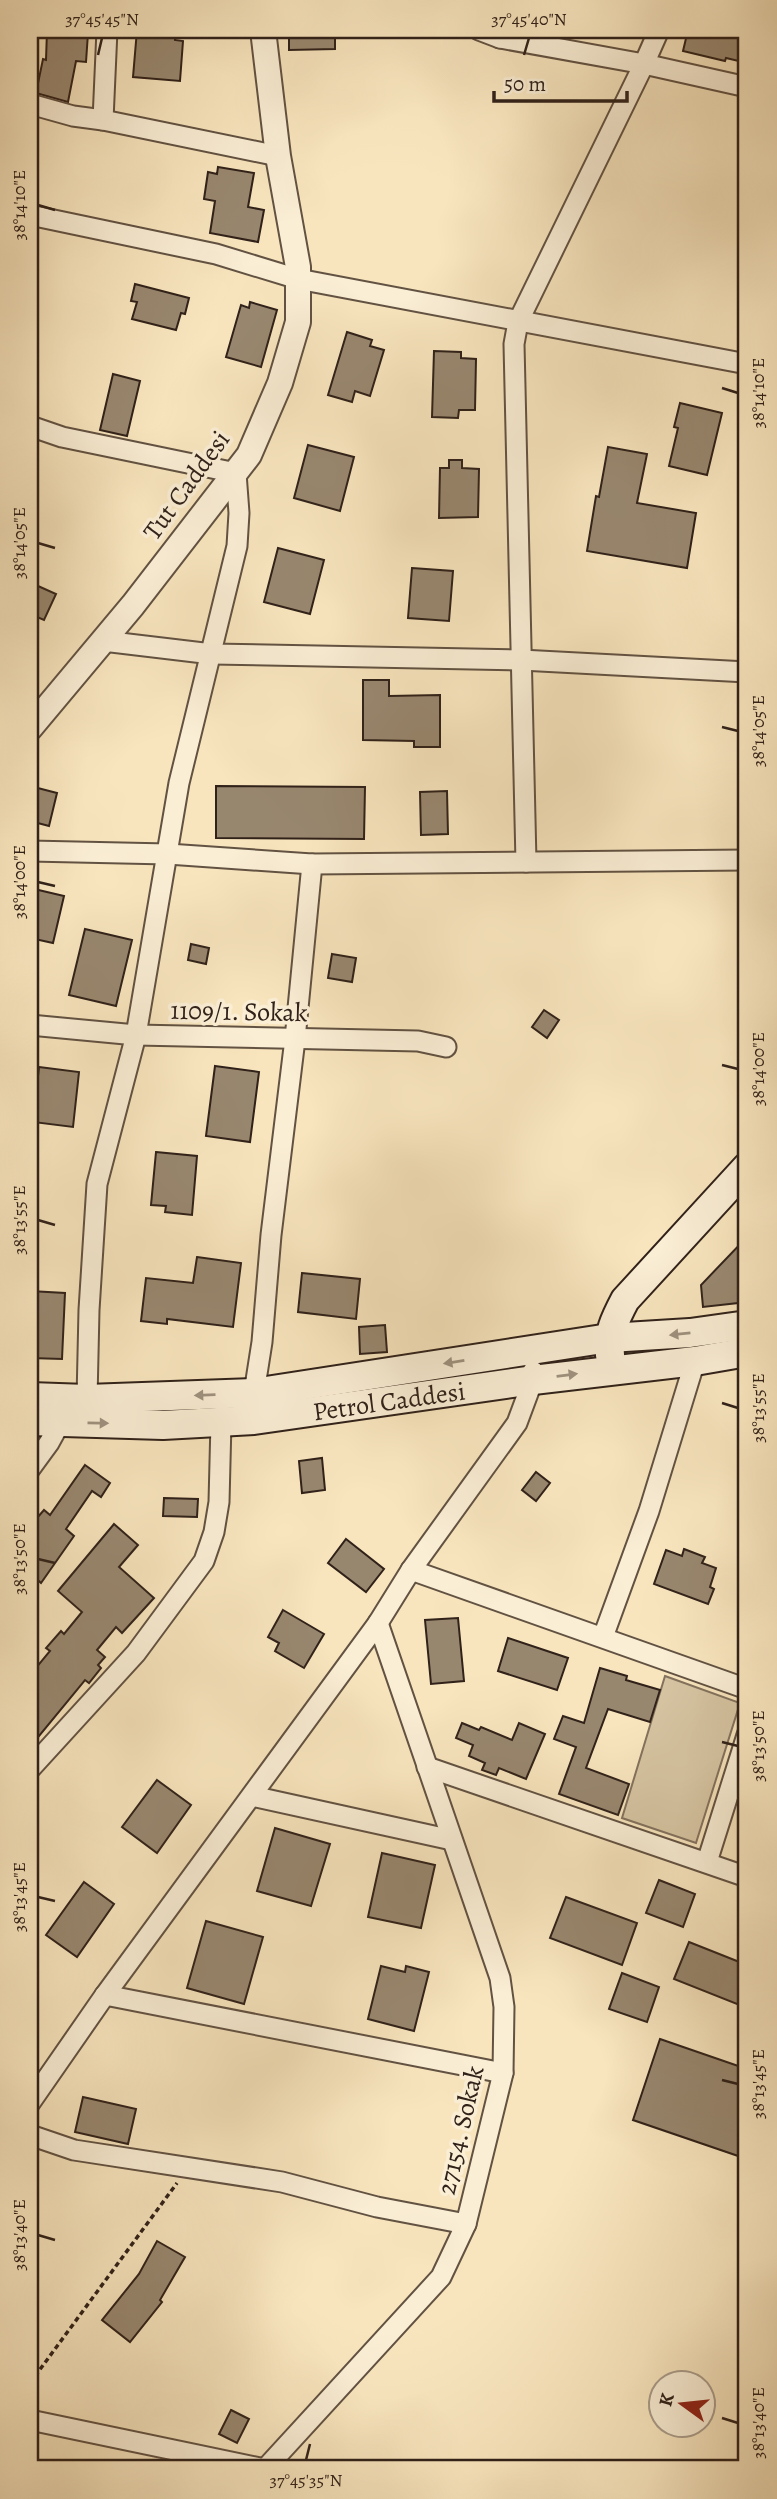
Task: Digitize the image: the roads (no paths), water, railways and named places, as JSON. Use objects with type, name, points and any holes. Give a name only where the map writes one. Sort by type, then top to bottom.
[{"type":"main road","points":[[612,1370],[609,1338],[614,1319],[625,1300],[747,1167]]},
{"type":"main road","points":[[30,1397],[86,1399],[254,1393],[609,1338],[690,1333],[747,1325]]},
{"type":"main road","name":"Petrol Caddesi","points":[[30,1421],[163,1425],[254,1420],[747,1352]]},
{"type":"street","points":[[103,120],[107,30]]},
{"type":"street","name":"Tut Caddesi","points":[[30,728],[103,641],[236,473],[249,455],[280,383],[298,322],[298,267],[278,156],[263,30]]},
{"type":"street","points":[[479,30],[747,87]]},
{"type":"street","points":[[526,862],[514,344],[518,322],[659,30]]},
{"type":"street","points":[[30,104],[73,116],[278,156]]},
{"type":"street","points":[[30,215],[216,254],[298,279],[747,364]]},
{"type":"street","points":[[30,426],[62,437],[236,473],[239,513],[237,546],[180,783],[136,1035],[97,1184],[86,1399]]},
{"type":"street","points":[[103,641],[212,654],[521,660],[747,672]]},
{"type":"street","points":[[30,851],[168,854],[312,864],[747,860]]},
{"type":"street","points":[[254,1393],[262,1342],[312,864]]},
{"type":"street","name":"1109/1. Sokak","points":[[30,1025],[136,1035],[418,1041],[446,1048]]},
{"type":"street","points":[[30,2103],[105,1995],[378,1623],[411,1570],[517,1423],[533,1380],[533,1350]]},
{"type":"street","points":[[603,1637],[649,1511],[695,1361]]},
{"type":"street","points":[[30,1769],[136,1653],[204,1560],[214,1532],[219,1502],[220,1422]]},
{"type":"street","points":[[30,1469],[60,1423]]},
{"type":"street","points":[[411,1570],[747,1689]]},
{"type":"street","name":"27154. Sokak","points":[[265,2469],[441,2277],[466,2224],[503,2073],[503,2007],[499,1978],[378,1623]]},
{"type":"street","points":[[707,1862],[747,1735]]},
{"type":"street","points":[[427,1768],[747,1877]]},
{"type":"street","points":[[252,1796],[452,1840]]},
{"type":"street","points":[[105,1995],[503,2073]]},
{"type":"street","points":[[30,2135],[74,2150],[282,2182],[377,2207],[466,2224]]},
{"type":"street","points":[[30,2420],[265,2469]]}]
